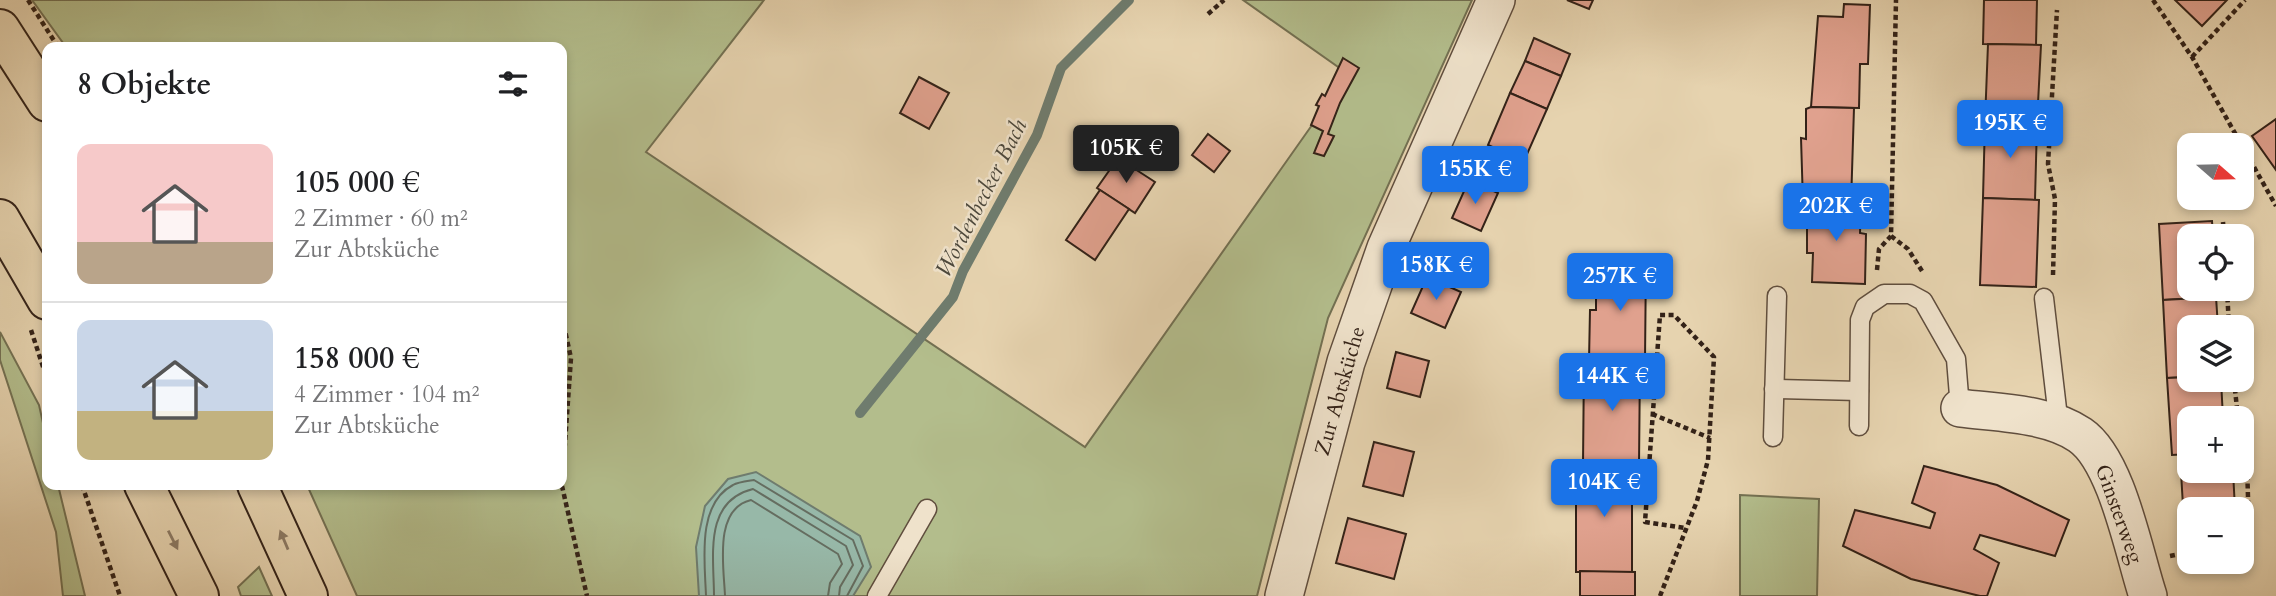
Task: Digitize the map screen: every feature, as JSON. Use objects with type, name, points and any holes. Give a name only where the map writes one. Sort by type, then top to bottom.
[{"type":"highway","points":[[0,29],[42,94]]},
{"type":"highway","points":[[0,219],[42,291]]},
{"type":"highway","points":[[146,490],[199,596]]},
{"type":"highway","points":[[259,490],[308,596]]},
{"type":"street","name":"Zur Abtsküche","points":[[1284,596],[1346,362],[1386,248],[1496,0]]},
{"type":"street","name":"Ginsterweg","points":[[1960,408],[2025,416],[2081,435],[2100,458],[2113,485],[2148,596]]},
{"type":"lane","points":[[1859,426],[1860,320],[1865,307],[1875,299],[1897,292],[1923,301],[1956,359],[1960,408]]},
{"type":"lane","points":[[1773,437],[1777,296]]},
{"type":"lane","points":[[2044,298],[2059,426]]},
{"type":"lane","points":[[1774,389],[1859,391]]},
{"type":"lane","points":[[877,596],[927,509]]},
{"type":"path","points":[[28,0],[55,42]]},
{"type":"path","points":[[1208,14],[1224,0]]},
{"type":"path","points":[[1875,299],[1879,249],[1891,236],[1896,0]]},
{"type":"path","points":[[2153,0],[2192,57],[2275,204]]},
{"type":"path","points":[[2192,57],[2245,0]]},
{"type":"path","points":[[2044,298],[2053,283],[2055,199],[2048,164],[2057,9]]},
{"type":"path","points":[[1660,596],[1697,501],[1708,460],[1714,357],[1674,315],[1660,315],[1644,522],[1685,528]]},
{"type":"path","points":[[567,340],[571,358],[567,415]]},
{"type":"path","points":[[1652,414],[1710,438]]},
{"type":"path","points":[[84,490],[120,596]]},
{"type":"path","points":[[563,490],[586,596]]},
{"type":"green space","points":[[32,0],[764,0],[646,152],[1085,447],[1348,74],[1243,0],[1472,0],[1328,318],[1257,596],[357,596],[309,490],[567,490],[567,42],[62,42]]},
{"type":"green space","points":[[0,332],[39,405],[42,418],[42,489],[0,360]]},
{"type":"green space","points":[[42,490],[59,490],[85,596],[63,596],[56,532]]},
{"type":"green space","points":[[1740,495],[1819,499],[1817,596],[1740,596]]},
{"type":"green space","points":[[259,567],[272,596],[241,596],[238,587]]},
{"type":"water","points":[[756,472],[860,536],[871,567],[853,596],[699,596],[696,547],[705,506],[728,479]]},
{"type":"building","points":[[1567,0],[1593,0],[1589,9]]},
{"type":"building","points":[[1984,0],[2037,0],[2036,45],[1983,44]]},
{"type":"building","points":[[2175,0],[2227,0],[2202,26]]},
{"type":"building","points":[[1844,4],[1870,5],[1868,64],[1860,64],[1859,108],[1811,107],[1818,16],[1843,17]]},
{"type":"building","points":[[1534,38],[1570,54],[1561,76],[1525,61]]},
{"type":"building","points":[[1988,44],[2041,45],[2037,123],[1985,121]]},
{"type":"building","points":[[1343,58],[1359,68],[1340,103],[1328,134],[1334,136],[1324,156],[1314,153],[1323,131],[1311,125],[1319,106],[1316,105],[1322,94],[1325,96]]},
{"type":"building","points":[[1525,61],[1561,76],[1547,109],[1510,93]]},
{"type":"building","points":[[919,77],[949,93],[929,129],[900,113]]},
{"type":"building","points":[[1510,93],[1547,109],[1524,161],[1488,145]]},
{"type":"building","points":[[1854,108],[1851,204],[1803,203],[1801,138],[1806,139],[1806,109]]},
{"type":"building","points":[[2276,119],[2276,170],[2254,139],[2254,135]]},
{"type":"building","points":[[1985,121],[2037,123],[2035,200],[1983,198]]},
{"type":"building","points":[[1208,134],[1230,151],[1214,172],[1192,155]]},
{"type":"building","points":[[1118,158],[1155,182],[1135,213],[1097,188]]},
{"type":"building","points":[[1469,180],[1498,193],[1481,231],[1452,218]]},
{"type":"building","points":[[1100,190],[1129,209],[1095,260],[1066,240]]},
{"type":"building","points":[[1983,198],[2039,200],[2036,287],[1980,285]]},
{"type":"building","points":[[1803,203],[1861,205],[1860,233],[1866,234],[1865,284],[1812,282],[1813,253],[1807,253],[1807,223],[1802,222]]},
{"type":"building","points":[[2212,221],[2212,224],[2177,224],[2177,299],[2163,300],[2159,224]]},
{"type":"building","points":[[1614,258],[1646,258],[1645,361],[1589,361],[1590,310],[1596,310],[1596,268],[1614,268]]},
{"type":"building","points":[[1427,277],[1461,292],[1445,328],[1411,313]]},
{"type":"building","points":[[2163,300],[2216,301],[2217,315],[2177,315],[2177,378],[2167,378]]},
{"type":"building","points":[[1396,352],[1429,361],[1420,397],[1387,388]]},
{"type":"building","points":[[1584,361],[1640,361],[1639,466],[1583,465]]},
{"type":"building","points":[[2167,378],[2177,378],[2177,392],[2222,392],[2222,406],[2177,406],[2177,455],[2172,455]]},
{"type":"building","points":[[1374,442],[1414,452],[1403,496],[1363,486]]},
{"type":"building","points":[[1576,465],[1632,466],[1632,572],[1576,572]]},
{"type":"building","points":[[1924,466],[1997,485],[2069,520],[2055,556],[1980,535],[1974,549],[1999,563],[1987,596],[1980,596],[1911,579],[1843,546],[1855,510],[1930,528],[1935,513],[1912,503]]},
{"type":"building","points":[[2182,483],[2234,483],[2234,497],[2182,497]]},
{"type":"building","points":[[1348,518],[1406,534],[1394,579],[1336,563]]},
{"type":"building","points":[[1580,571],[1635,572],[1635,596],[1580,596]]},
{"type":"waterway","name":"Wordenbecker Bach","points":[[860,413],[953,297],[963,271],[1037,135],[1061,68],[1129,0]]}]
